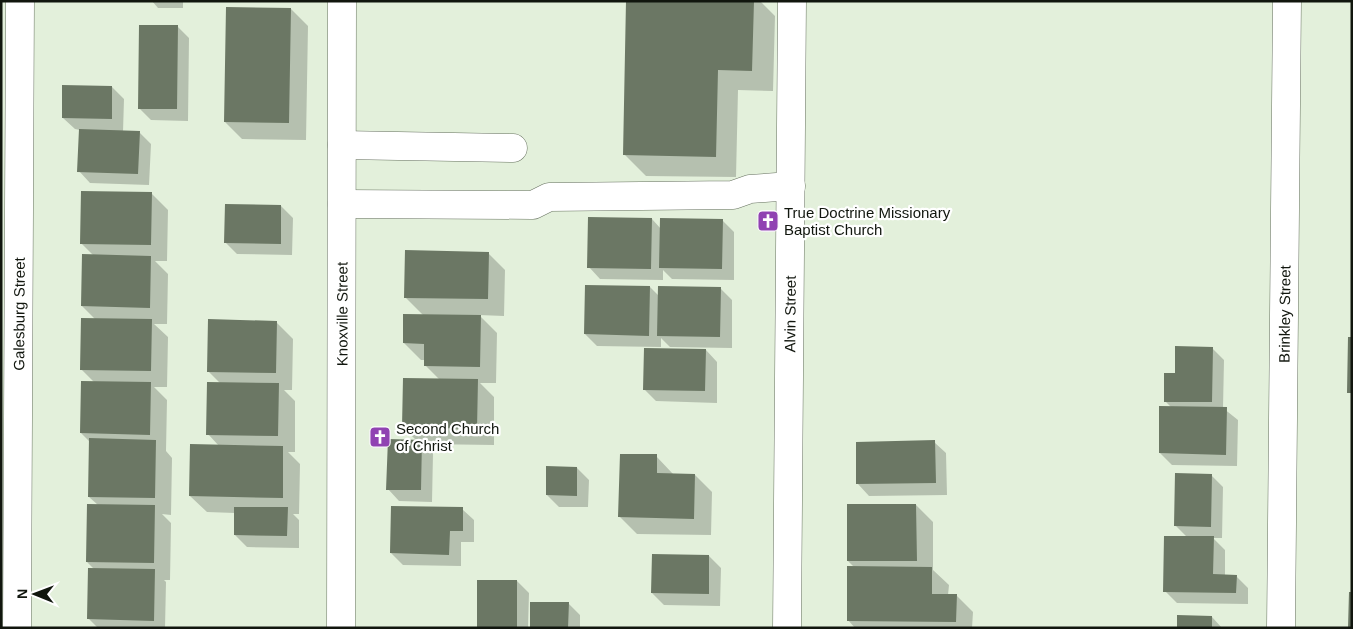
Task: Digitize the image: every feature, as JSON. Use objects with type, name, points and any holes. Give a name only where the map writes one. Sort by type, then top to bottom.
[{"type":"street","name":"Galesburg Street","points":[[17,628],[20,1]]},
{"type":"street","name":"Knoxville Street","points":[[341,628],[342,1]]},
{"type":"street","name":"Alvin Street","points":[[787,628],[792,1]]},
{"type":"street","name":"Brinkley Street","points":[[1281,628],[1287,1]]},
{"type":"street","points":[[342,145],[512,148]]},
{"type":"street","points":[[342,204],[533,205],[548,197],[733,195],[750,189],[790,186]]},
{"type":"building","points":[[626,1],[754,1],[752,71],[718,70],[716,157],[623,155]]},
{"type":"building","points":[[226,7],[291,8],[289,123],[224,122]]},
{"type":"building","points":[[139,25],[178,25],[177,109],[138,109]]},
{"type":"building","points":[[62,85],[112,86],[112,119],[62,118]]},
{"type":"building","points":[[79,129],[140,131],[138,174],[77,172]]},
{"type":"building","points":[[81,191],[152,192],[151,245],[80,244]]},
{"type":"building","points":[[225,204],[281,205],[281,244],[224,243]]},
{"type":"building","points":[[588,217],[652,218],[651,269],[587,268]]},
{"type":"building","points":[[660,218],[723,219],[722,269],[659,268]]},
{"type":"building","points":[[405,250],[489,252],[488,299],[404,298]]},
{"type":"building","points":[[82,254],[151,256],[150,308],[81,306]]},
{"type":"building","points":[[585,285],[650,286],[649,336],[584,334]]},
{"type":"building","points":[[658,286],[721,287],[720,337],[657,336]]},
{"type":"building","points":[[403,314],[481,315],[480,367],[424,366],[424,344],[403,343]]},
{"type":"building","points":[[81,318],[152,319],[151,371],[80,370]]},
{"type":"building","points":[[208,319],[277,321],[276,373],[207,372]]},
{"type":"building","points":[[1348,337],[1352,337],[1352,393],[1347,393]]},
{"type":"building","points":[[1175,346],[1213,347],[1212,402],[1164,402],[1164,373],[1175,373]]},
{"type":"building","points":[[644,348],[706,349],[705,391],[643,390]]},
{"type":"building","points":[[403,378],[478,379],[477,429],[402,427]]},
{"type":"building","points":[[81,381],[151,382],[150,435],[80,433]]},
{"type":"building","points":[[207,382],[279,383],[278,436],[206,435]]},
{"type":"building","points":[[1159,406],[1227,407],[1226,455],[1159,453]]},
{"type":"building","points":[[89,438],[156,440],[155,498],[88,497]]},
{"type":"building","points":[[388,439],[422,440],[421,490],[386,490]]},
{"type":"building","points":[[935,440],[936,483],[856,484],[856,442]]},
{"type":"building","points":[[190,444],[283,446],[283,498],[189,496]]},
{"type":"building","points":[[620,454],[657,454],[657,473],[695,474],[694,519],[618,517]]},
{"type":"building","points":[[546,466],[577,467],[577,496],[546,495]]},
{"type":"building","points":[[1175,473],[1212,474],[1211,527],[1174,526]]},
{"type":"building","points":[[87,504],[155,505],[154,563],[86,562]]},
{"type":"building","points":[[847,504],[916,504],[917,561],[847,561]]},
{"type":"building","points":[[391,506],[463,507],[463,531],[450,531],[449,555],[390,553]]},
{"type":"building","points":[[234,507],[288,507],[287,536],[234,535]]},
{"type":"building","points":[[1164,536],[1214,536],[1213,574],[1237,575],[1236,593],[1163,592]]},
{"type":"building","points":[[652,554],[709,555],[709,594],[651,593]]},
{"type":"building","points":[[847,566],[932,567],[932,594],[957,594],[956,622],[847,621]]},
{"type":"building","points":[[88,568],[155,569],[154,621],[87,619]]},
{"type":"building","points":[[477,580],[517,580],[517,628],[477,628]]},
{"type":"building","points":[[1349,592],[1352,592],[1352,628],[1348,628]]},
{"type":"building","points":[[530,602],[569,602],[568,628],[530,628]]},
{"type":"building","points":[[1177,615],[1212,616],[1212,628],[1177,628]]},
{"type":"place","name":"True Doctrine Missionary Baptist Church","points":[[768,221]]},
{"type":"place","name":"Second Church of Christ","points":[[380,437]]}]
